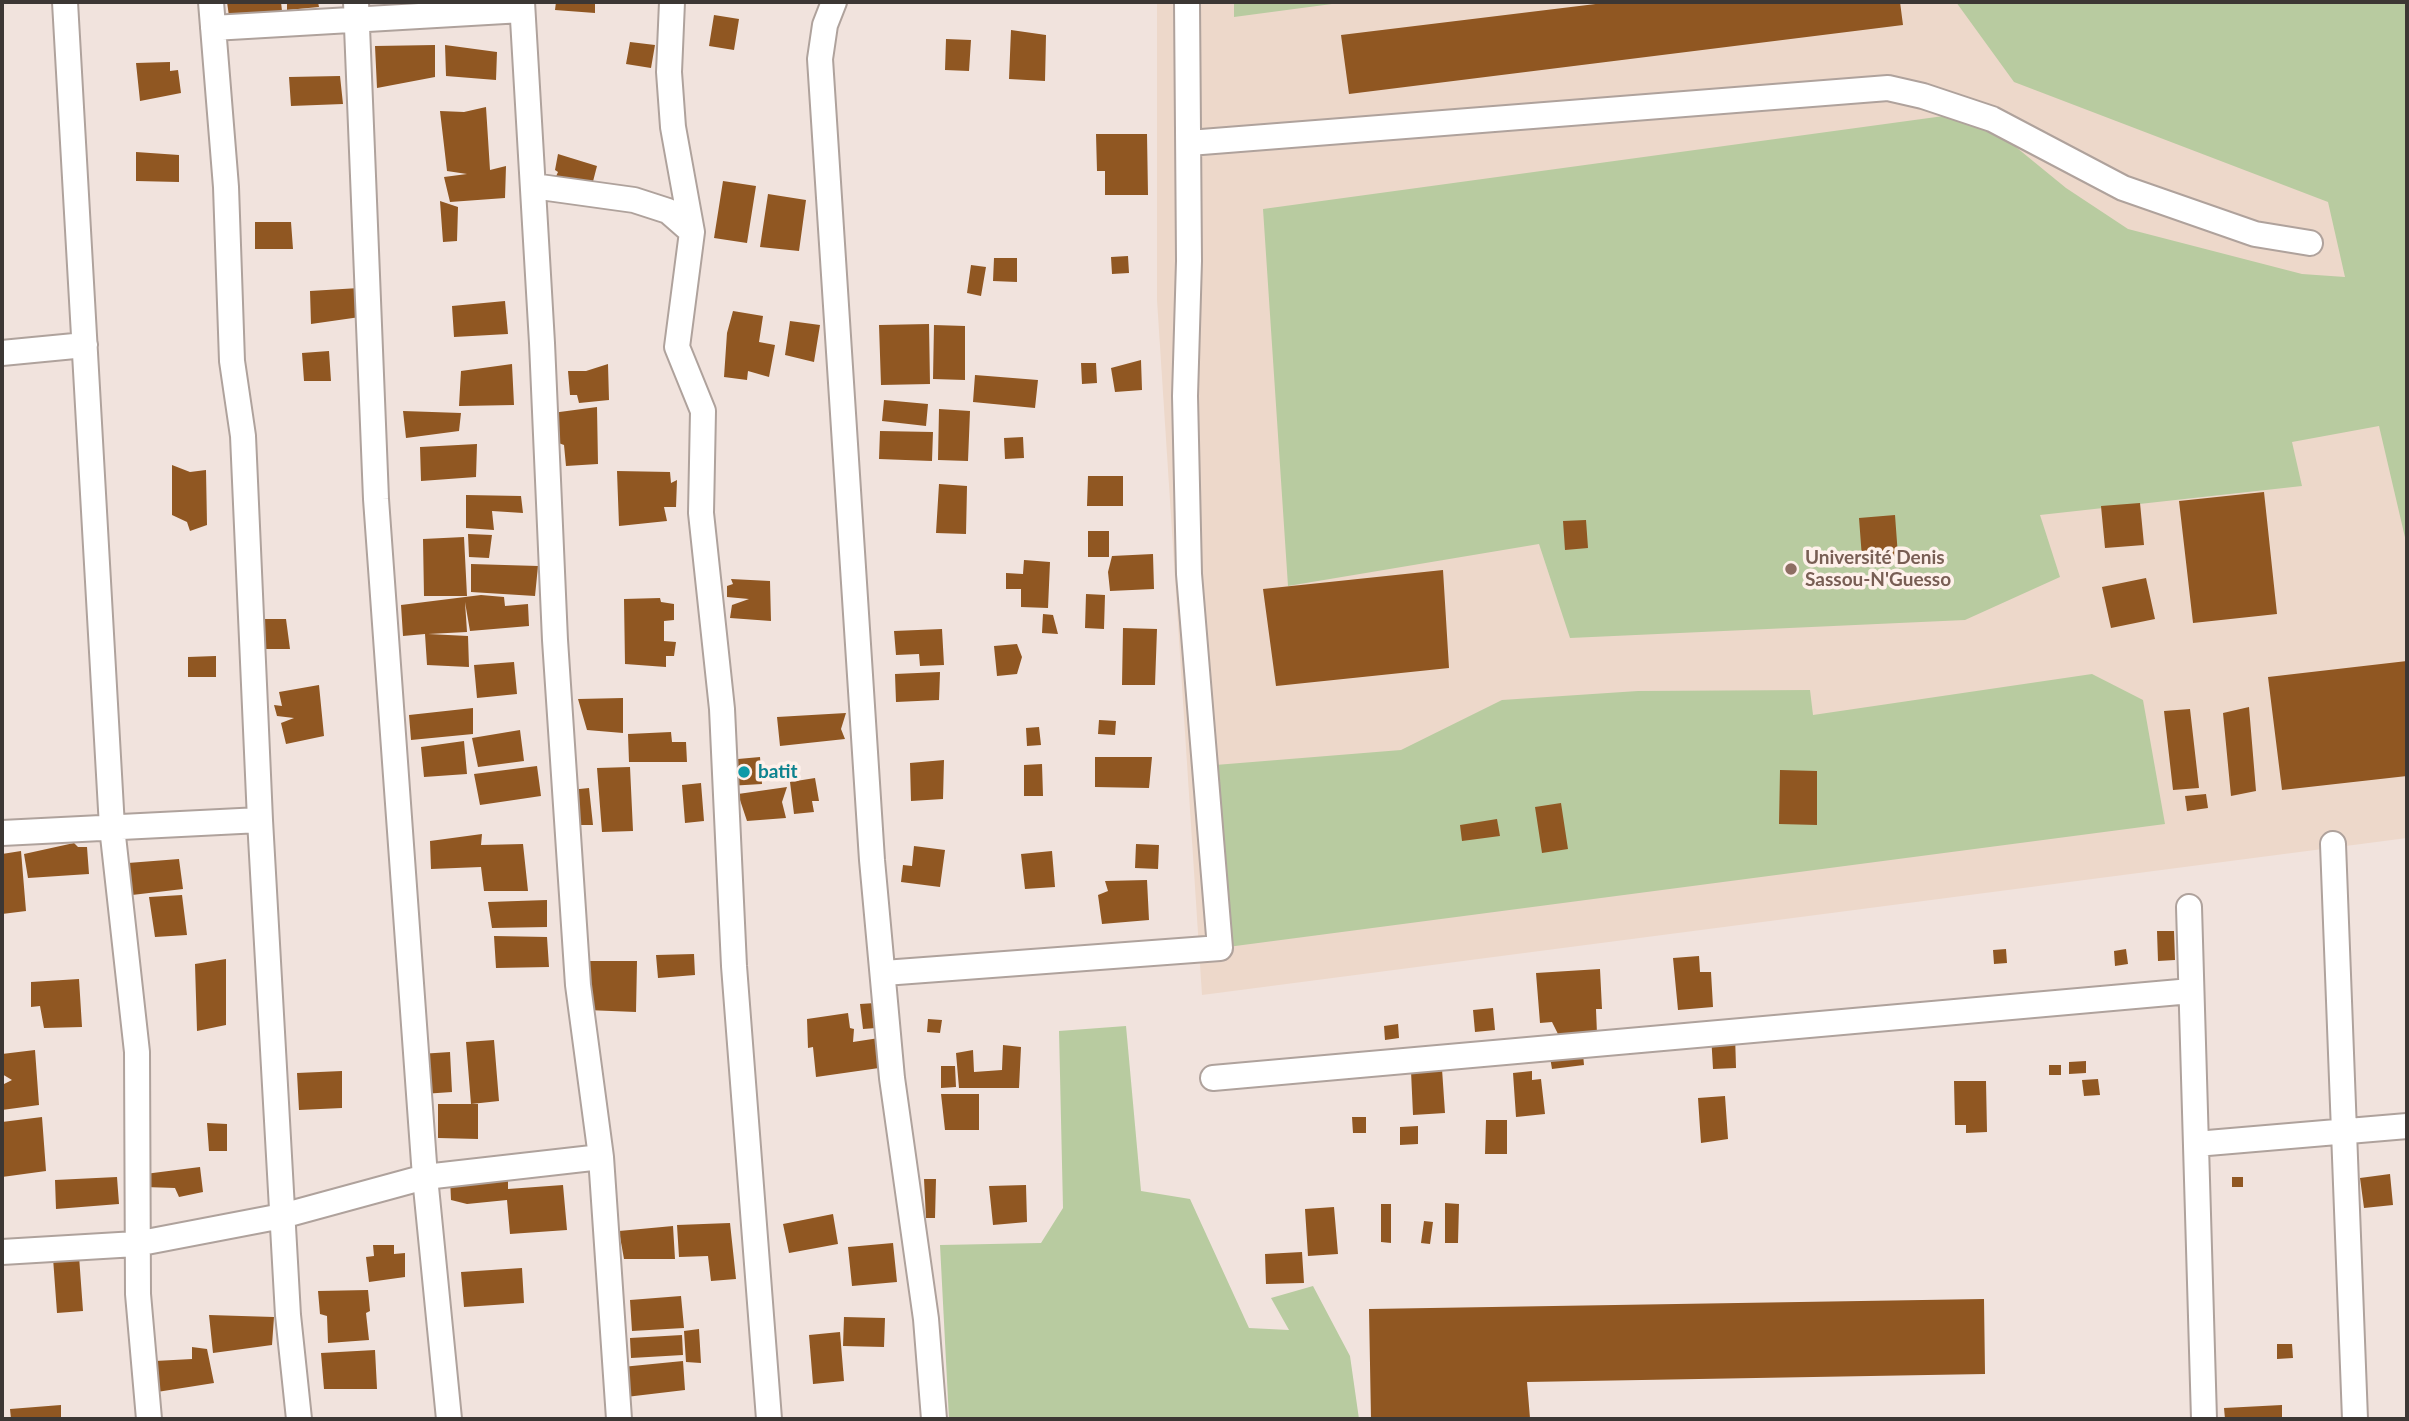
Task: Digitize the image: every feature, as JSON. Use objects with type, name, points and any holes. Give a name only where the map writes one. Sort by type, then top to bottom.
[{"type":"street","points":[[65,2],[93,537],[112,827],[138,1052],[136,1244],[149,1419]]},
{"type":"street","points":[[211,2],[226,187],[232,361],[243,436],[260,820],[282,1216],[288,1315],[299,1419]]},
{"type":"street","points":[[672,2],[669,72],[673,127],[692,232],[677,347],[704,411],[701,513],[722,709],[734,966],[769,1419]]},
{"type":"street","points":[[834,2],[825,25],[820,59],[872,860],[892,1079],[926,1319],[934,1419]]},
{"type":"street","points":[[884,972],[1220,947],[1189,574],[1185,396],[1189,143],[1187,2]]},
{"type":"street","points":[[213,28],[357,11],[522,6],[555,640],[576,958],[601,1157],[619,1419]]},
{"type":"street","points":[[357,11],[376,499],[425,1177],[449,1419]]},
{"type":"street","points":[[1189,143],[1888,88],[1923,96],[1992,119],[2123,188],[2148,198],[2255,234],[2310,243]]},
{"type":"street","points":[[533,186],[588,196],[634,200],[668,211],[692,232]]},
{"type":"street","points":[[2,354],[85,345]]},
{"type":"street","points":[[2,833],[260,820]]},
{"type":"street","points":[[2333,844],[2355,1419]]},
{"type":"street","points":[[2189,906],[2204,1419]]},
{"type":"street","points":[[1213,1078],[2191,990]]},
{"type":"street","points":[[2196,1144],[2407,1126]]},
{"type":"street","points":[[2,1252],[136,1244],[282,1216],[425,1177],[601,1157]]},
{"type":"shaded area","name":"Université Denis Sassou-N'Guesso","points":[[1157,2],[2407,2],[2407,838],[1202,995],[1157,300]]},
{"type":"green space","points":[[1234,2],[1347,2],[1234,17]]},
{"type":"green space","points":[[1956,2],[2407,2],[2407,546],[2379,426],[2292,442],[2302,486],[2040,515],[2060,577],[1965,620],[1570,638],[1539,544],[1288,586],[1263,209],[1973,112],[2066,188],[2128,229],[2302,274],[2345,277],[2328,202],[2014,82]]},
{"type":"green space","points":[[2092,674],[2143,700],[2165,824],[1220,948],[1203,766],[1401,750],[1502,700],[1638,691],[1810,690],[1813,715]]},
{"type":"green space","points":[[1126,1026],[1141,1191],[1190,1199],[1249,1328],[1289,1330],[1271,1298],[1313,1286],[1350,1356],[1359,1419],[949,1419],[940,1245],[1041,1243],[1063,1208],[1059,1031]]},
{"type":"building","points":[[227,2],[281,2],[282,11],[229,16]]},
{"type":"building","points":[[287,2],[318,2],[319,7],[287,10]]},
{"type":"building","points":[[397,2],[426,2],[426,5]]},
{"type":"building","points":[[556,2],[595,2],[595,13],[555,10]]},
{"type":"building","points":[[1612,2],[1900,2],[1903,25],[1349,94],[1341,35]]},
{"type":"building","points":[[714,15],[739,19],[734,50],[709,46]]},
{"type":"building","points":[[1011,30],[1046,35],[1045,81],[1009,79]]},
{"type":"building","points":[[946,39],[971,40],[969,71],[945,70]]},
{"type":"building","points":[[630,42],[655,45],[651,68],[626,64]]},
{"type":"building","points":[[435,45],[435,77],[377,88],[375,46]]},
{"type":"building","points":[[445,45],[497,52],[496,80],[446,76]]},
{"type":"building","points":[[170,62],[170,71],[178,70],[181,93],[140,101],[136,63]]},
{"type":"building","points":[[340,76],[343,104],[291,106],[289,77]]},
{"type":"building","points":[[486,107],[490,170],[506,166],[505,198],[450,202],[444,177],[467,174],[447,171],[440,111],[464,112]]},
{"type":"building","points":[[1096,134],[1147,134],[1148,195],[1105,195],[1105,171],[1097,171]]},
{"type":"building","points":[[136,152],[179,155],[179,182],[136,181]]},
{"type":"building","points":[[558,154],[597,166],[590,193],[552,185],[558,172],[555,170]]},
{"type":"building","points":[[723,181],[756,186],[747,243],[714,238]]},
{"type":"building","points":[[768,194],[806,200],[799,251],[760,247]]},
{"type":"building","points":[[440,201],[458,207],[457,241],[443,242]]},
{"type":"building","points":[[255,222],[291,222],[293,249],[255,249]]},
{"type":"building","points":[[1128,256],[1129,273],[1112,274],[1111,257]]},
{"type":"building","points":[[994,258],[1017,258],[1017,282],[993,281]]},
{"type":"building","points":[[971,265],[986,267],[981,296],[967,293]]},
{"type":"building","points":[[359,288],[360,317],[311,324],[310,291]]},
{"type":"building","points":[[505,301],[508,334],[454,337],[452,306]]},
{"type":"building","points":[[733,311],[763,316],[759,342],[775,345],[769,377],[748,371],[747,380],[724,377],[727,333]]},
{"type":"building","points":[[790,321],[820,325],[814,362],[785,355]]},
{"type":"building","points":[[929,324],[930,384],[881,385],[879,325]]},
{"type":"building","points":[[934,325],[965,326],[965,380],[933,379]]},
{"type":"building","points":[[329,351],[331,381],[304,381],[302,353]]},
{"type":"building","points":[[1141,360],[1142,390],[1115,392],[1111,368]]},
{"type":"building","points":[[1081,363],[1096,363],[1097,383],[1082,384]]},
{"type":"building","points":[[512,364],[514,405],[459,406],[461,371]]},
{"type":"building","points":[[608,364],[609,400],[579,403],[577,395],[570,395],[568,371],[586,371]]},
{"type":"building","points":[[975,375],[1038,380],[1035,408],[973,402]]},
{"type":"building","points":[[884,400],[928,404],[926,426],[882,421]]},
{"type":"building","points":[[597,407],[598,464],[566,466],[564,445],[553,441],[552,413]]},
{"type":"building","points":[[939,409],[970,411],[968,461],[938,460]]},
{"type":"building","points":[[403,411],[461,413],[459,431],[406,438]]},
{"type":"building","points":[[880,431],[933,432],[932,461],[879,459]]},
{"type":"building","points":[[1023,437],[1024,458],[1005,459],[1004,438]]},
{"type":"building","points":[[477,444],[476,477],[421,481],[420,447]]},
{"type":"building","points":[[172,465],[190,472],[206,470],[207,525],[190,531],[187,522],[172,515]]},
{"type":"building","points":[[617,471],[670,472],[671,483],[677,480],[676,507],[664,507],[667,521],[619,526]]},
{"type":"building","points":[[1088,476],[1123,476],[1123,506],[1087,506]]},
{"type":"building","points":[[939,484],[967,486],[966,534],[936,533]]},
{"type":"building","points":[[2264,492],[2277,614],[2193,623],[2179,501]]},
{"type":"building","points":[[466,495],[521,496],[523,513],[492,511],[494,530],[466,528]]},
{"type":"building","points":[[2140,503],[2144,545],[2105,548],[2101,506]]},
{"type":"building","points":[[1895,515],[1898,556],[1862,558],[1859,518]]},
{"type":"building","points":[[1586,520],[1588,548],[1565,550],[1563,521]]},
{"type":"building","points":[[1088,531],[1109,531],[1109,557],[1088,557]]},
{"type":"building","points":[[468,534],[492,535],[489,558],[469,557]]},
{"type":"building","points":[[464,537],[467,596],[424,596],[423,539]]},
{"type":"building","points":[[1153,554],[1154,589],[1110,591],[1108,572],[1112,556]]},
{"type":"building","points":[[1024,560],[1050,562],[1048,608],[1021,607],[1021,589],[1006,589],[1006,573],[1023,574]]},
{"type":"building","points":[[471,564],[538,566],[535,596],[471,592]]},
{"type":"building","points":[[1443,570],[1449,668],[1276,686],[1263,589]]},
{"type":"building","points":[[2146,578],[2155,619],[2111,628],[2102,587]]},
{"type":"building","points":[[731,579],[770,581],[771,621],[730,618],[732,605],[749,599],[727,597],[727,586],[733,584]]},
{"type":"building","points":[[1086,594],[1105,595],[1104,629],[1085,628]]},
{"type":"building","points":[[481,595],[504,597],[505,606],[528,604],[529,626],[470,631],[465,602],[467,632],[428,634],[468,636],[469,667],[427,665],[425,634],[403,636],[401,605]]},
{"type":"building","points":[[660,598],[661,602],[674,604],[674,620],[664,621],[664,641],[676,642],[674,656],[666,656],[666,667],[625,664],[624,599]]},
{"type":"building","points":[[1043,614],[1053,615],[1058,634],[1042,633]]},
{"type":"building","points":[[256,619],[286,619],[290,649],[258,649]]},
{"type":"building","points":[[1123,628],[1157,629],[1155,685],[1122,685]]},
{"type":"building","points":[[942,629],[944,665],[920,666],[919,654],[896,655],[894,631]]},
{"type":"building","points":[[1017,644],[1022,657],[1017,674],[997,676],[994,646]]},
{"type":"building","points":[[216,656],[216,677],[188,677],[188,657]]},
{"type":"building","points":[[2407,661],[2407,776],[2282,790],[2268,677]]},
{"type":"building","points":[[514,662],[517,694],[477,698],[474,665]]},
{"type":"building","points":[[940,672],[939,700],[896,702],[895,674]]},
{"type":"building","points":[[319,685],[324,736],[286,744],[281,723],[294,718],[277,716],[274,705],[282,706],[279,692]]},
{"type":"building","points":[[623,698],[623,733],[587,730],[578,699]]},
{"type":"building","points":[[2249,707],[2256,791],[2231,796],[2223,713]]},
{"type":"building","points":[[473,708],[473,734],[411,740],[409,715]]},
{"type":"building","points":[[2190,709],[2199,788],[2173,790],[2164,711]]},
{"type":"building","points":[[846,713],[841,729],[845,739],[780,746],[777,717]]},
{"type":"building","points":[[1099,720],[1116,721],[1115,735],[1098,734]]},
{"type":"building","points":[[1039,727],[1041,745],[1027,746],[1026,728]]},
{"type":"building","points":[[520,730],[524,761],[478,767],[472,738]]},
{"type":"building","points":[[671,732],[672,742],[686,742],[687,762],[629,762],[628,734]]},
{"type":"building","points":[[464,741],[467,774],[424,777],[421,747]]},
{"type":"building","name":"batit","points":[[760,757],[762,784],[728,786],[727,760]]},
{"type":"building","points":[[1095,757],[1152,757],[1149,788],[1095,787]]},
{"type":"building","points":[[944,760],[943,799],[911,801],[910,763]]},
{"type":"building","points":[[1042,764],[1043,796],[1024,796],[1024,765]]},
{"type":"building","points":[[537,766],[541,796],[480,805],[474,774]]},
{"type":"building","points":[[630,767],[633,831],[602,832],[597,768]]},
{"type":"building","points":[[1780,770],[1817,771],[1817,825],[1779,824]]},
{"type":"building","points":[[815,778],[819,801],[812,801],[814,812],[794,814],[790,782]]},
{"type":"building","points":[[701,783],[704,821],[685,823],[682,785]]},
{"type":"building","points":[[787,787],[782,802],[786,818],[747,821],[738,794]]},
{"type":"building","points":[[589,788],[593,825],[574,825],[570,790]]},
{"type":"building","points":[[2206,794],[2208,808],[2187,811],[2185,796]]},
{"type":"building","points":[[1561,803],[1568,849],[1542,853],[1535,807]]},
{"type":"building","points":[[1497,819],[1500,836],[1462,841],[1460,825]]},
{"type":"building","points":[[482,834],[481,845],[523,844],[528,891],[484,891],[481,867],[431,869],[430,841]]},
{"type":"building","points":[[74,843],[78,847],[87,847],[89,874],[28,878],[24,854]]},
{"type":"building","points":[[1136,844],[1159,845],[1158,869],[1135,868]]},
{"type":"building","points":[[914,846],[945,850],[940,887],[901,882],[903,865],[912,866]]},
{"type":"building","points":[[21,851],[26,911],[2,914],[2,854]]},
{"type":"building","points":[[1052,851],[1055,887],[1025,889],[1021,854]]},
{"type":"building","points":[[179,859],[183,889],[132,895],[128,863]]},
{"type":"building","points":[[1147,880],[1149,920],[1102,924],[1098,895],[1108,891],[1105,881]]},
{"type":"building","points":[[182,895],[187,935],[155,937],[149,897]]},
{"type":"building","points":[[547,900],[547,927],[492,928],[488,902]]},
{"type":"building","points":[[2157,931],[2174,931],[2175,960],[2158,961]]},
{"type":"building","points":[[494,936],[547,937],[549,967],[496,968]]},
{"type":"building","points":[[2006,949],[2007,963],[1994,964],[1993,950]]},
{"type":"building","points":[[2126,949],[2128,964],[2115,966],[2114,951]]},
{"type":"building","points":[[694,954],[695,975],[658,978],[656,955]]},
{"type":"building","points":[[1699,956],[1700,972],[1711,972],[1713,1007],[1678,1010],[1673,958]]},
{"type":"building","points":[[226,959],[226,1025],[197,1031],[195,964]]},
{"type":"building","points":[[584,961],[637,961],[636,1012],[587,1010]]},
{"type":"building","points":[[1600,969],[1602,1009],[1596,1009],[1597,1034],[1559,1036],[1552,1022],[1540,1023],[1536,973]]},
{"type":"building","points":[[79,979],[82,1027],[44,1028],[40,1006],[31,1007],[31,982]]},
{"type":"building","points":[[875,1003],[876,1028],[863,1029],[860,1004]]},
{"type":"building","points":[[1493,1008],[1495,1030],[1475,1032],[1473,1010]]},
{"type":"building","points":[[848,1013],[850,1028],[854,1029],[853,1042],[879,1038],[879,1068],[816,1077],[813,1047],[808,1048],[807,1019]]},
{"type":"building","points":[[928,1019],[942,1020],[940,1033],[927,1032]]},
{"type":"building","points":[[1398,1024],[1399,1038],[1385,1040],[1384,1026]]},
{"type":"building","points":[[1711,1034],[1735,1034],[1736,1068],[1713,1069]]},
{"type":"building","points":[[494,1040],[499,1101],[471,1104],[466,1042]]},
{"type":"building","points":[[1003,1045],[1021,1047],[1019,1088],[959,1088],[956,1053],[973,1050],[974,1072],[1002,1070]]},
{"type":"building","points":[[35,1050],[39,1105],[2,1110],[2,1085],[12,1080],[2,1074],[2,1054]]},
{"type":"building","points":[[450,1052],[452,1092],[423,1094],[420,1054]]},
{"type":"building","points":[[1583,1054],[1584,1065],[1552,1069],[1550,1057]]},
{"type":"building","points":[[2086,1061],[2086,1073],[2069,1074],[2069,1062]]},
{"type":"building","points":[[2049,1065],[2061,1065],[2061,1075],[2049,1075]]},
{"type":"building","points":[[941,1066],[955,1066],[956,1087],[941,1088]]},
{"type":"building","points":[[1442,1069],[1445,1113],[1413,1115],[1411,1071]]},
{"type":"building","points":[[342,1071],[342,1108],[299,1110],[297,1073]]},
{"type":"building","points":[[1532,1071],[1532,1080],[1541,1079],[1545,1114],[1516,1117],[1513,1073]]},
{"type":"building","points":[[2098,1079],[2100,1095],[2084,1096],[2082,1080]]},
{"type":"building","points":[[1954,1081],[1986,1081],[1987,1132],[1966,1133],[1966,1125],[1955,1125]]},
{"type":"building","points":[[941,1094],[979,1094],[979,1130],[945,1130]]},
{"type":"building","points":[[1725,1096],[1728,1139],[1701,1143],[1698,1098]]},
{"type":"building","points":[[438,1104],[478,1104],[478,1139],[438,1138]]},
{"type":"building","points":[[42,1117],[46,1171],[2,1177],[2,1122]]},
{"type":"building","points":[[1352,1117],[1366,1117],[1366,1133],[1353,1133]]},
{"type":"building","points":[[1486,1120],[1507,1120],[1507,1154],[1485,1154]]},
{"type":"building","points":[[207,1123],[227,1124],[227,1151],[209,1151]]},
{"type":"building","points":[[1418,1126],[1418,1144],[1400,1145],[1400,1127]]},
{"type":"building","points":[[200,1167],[203,1192],[179,1197],[175,1188],[145,1187],[145,1174]]},
{"type":"building","points":[[508,1171],[508,1189],[563,1185],[567,1230],[510,1234],[507,1200],[467,1204],[451,1200],[450,1178]]},
{"type":"building","points":[[2390,1174],[2393,1205],[2364,1208],[2360,1178]]},
{"type":"building","points":[[117,1177],[119,1204],[56,1209],[55,1180]]},
{"type":"building","points":[[2232,1177],[2243,1177],[2243,1187],[2232,1187]]},
{"type":"building","points":[[924,1179],[936,1179],[935,1218],[926,1218]]},
{"type":"building","points":[[1026,1185],[1027,1222],[993,1225],[989,1186]]},
{"type":"building","points":[[1445,1203],[1459,1204],[1458,1243],[1445,1243]]},
{"type":"building","points":[[1381,1204],[1391,1204],[1391,1243],[1381,1242]]},
{"type":"building","points":[[1334,1207],[1338,1254],[1308,1256],[1305,1209]]},
{"type":"building","points":[[833,1214],[838,1244],[789,1253],[783,1224]]},
{"type":"building","points":[[1424,1221],[1433,1222],[1430,1244],[1421,1243]]},
{"type":"building","points":[[730,1223],[736,1279],[711,1281],[708,1256],[679,1257],[677,1225]]},
{"type":"building","points":[[673,1226],[675,1259],[624,1259],[619,1231]]},
{"type":"building","points":[[893,1243],[897,1282],[852,1286],[848,1247]]},
{"type":"building","points":[[373,1245],[394,1245],[394,1254],[405,1253],[405,1277],[369,1282],[366,1257],[374,1256]]},
{"type":"building","points":[[1302,1252],[1304,1283],[1266,1284],[1265,1254]]},
{"type":"building","points":[[79,1256],[83,1311],[57,1313],[53,1258]]},
{"type":"building","points":[[522,1268],[524,1303],[464,1307],[461,1272]]},
{"type":"building","points":[[368,1290],[370,1311],[366,1313],[369,1340],[328,1343],[327,1316],[320,1314],[318,1291]]},
{"type":"building","points":[[681,1296],[684,1328],[632,1331],[630,1300]]},
{"type":"building","points":[[1984,1299],[1985,1374],[1527,1382],[1530,1418],[1371,1419],[1369,1309]]},
{"type":"building","points":[[209,1315],[274,1317],[272,1345],[213,1353]]},
{"type":"building","points":[[844,1317],[885,1318],[884,1347],[843,1346]]},
{"type":"building","points":[[699,1329],[701,1363],[686,1362],[684,1331]]},
{"type":"building","points":[[840,1332],[844,1381],[813,1384],[809,1335]]},
{"type":"building","points":[[682,1335],[683,1355],[631,1358],[630,1338]]},
{"type":"building","points":[[2277,1344],[2292,1344],[2293,1358],[2277,1359]]},
{"type":"building","points":[[192,1347],[207,1349],[214,1383],[157,1392],[155,1361],[192,1359]]},
{"type":"building","points":[[375,1350],[377,1389],[324,1389],[321,1353]]},
{"type":"building","points":[[683,1361],[685,1390],[626,1397],[622,1367]]},
{"type":"building","points":[[61,1405],[61,1419],[11,1419],[10,1409]]},
{"type":"building","points":[[2282,1405],[2282,1419],[2225,1419],[2224,1408]]},
{"type":"place","name":"Université Denis Sassou-N'Guesso","points":[[1791,569]]},
{"type":"place","name":"batit","points":[[744,772]]}]
